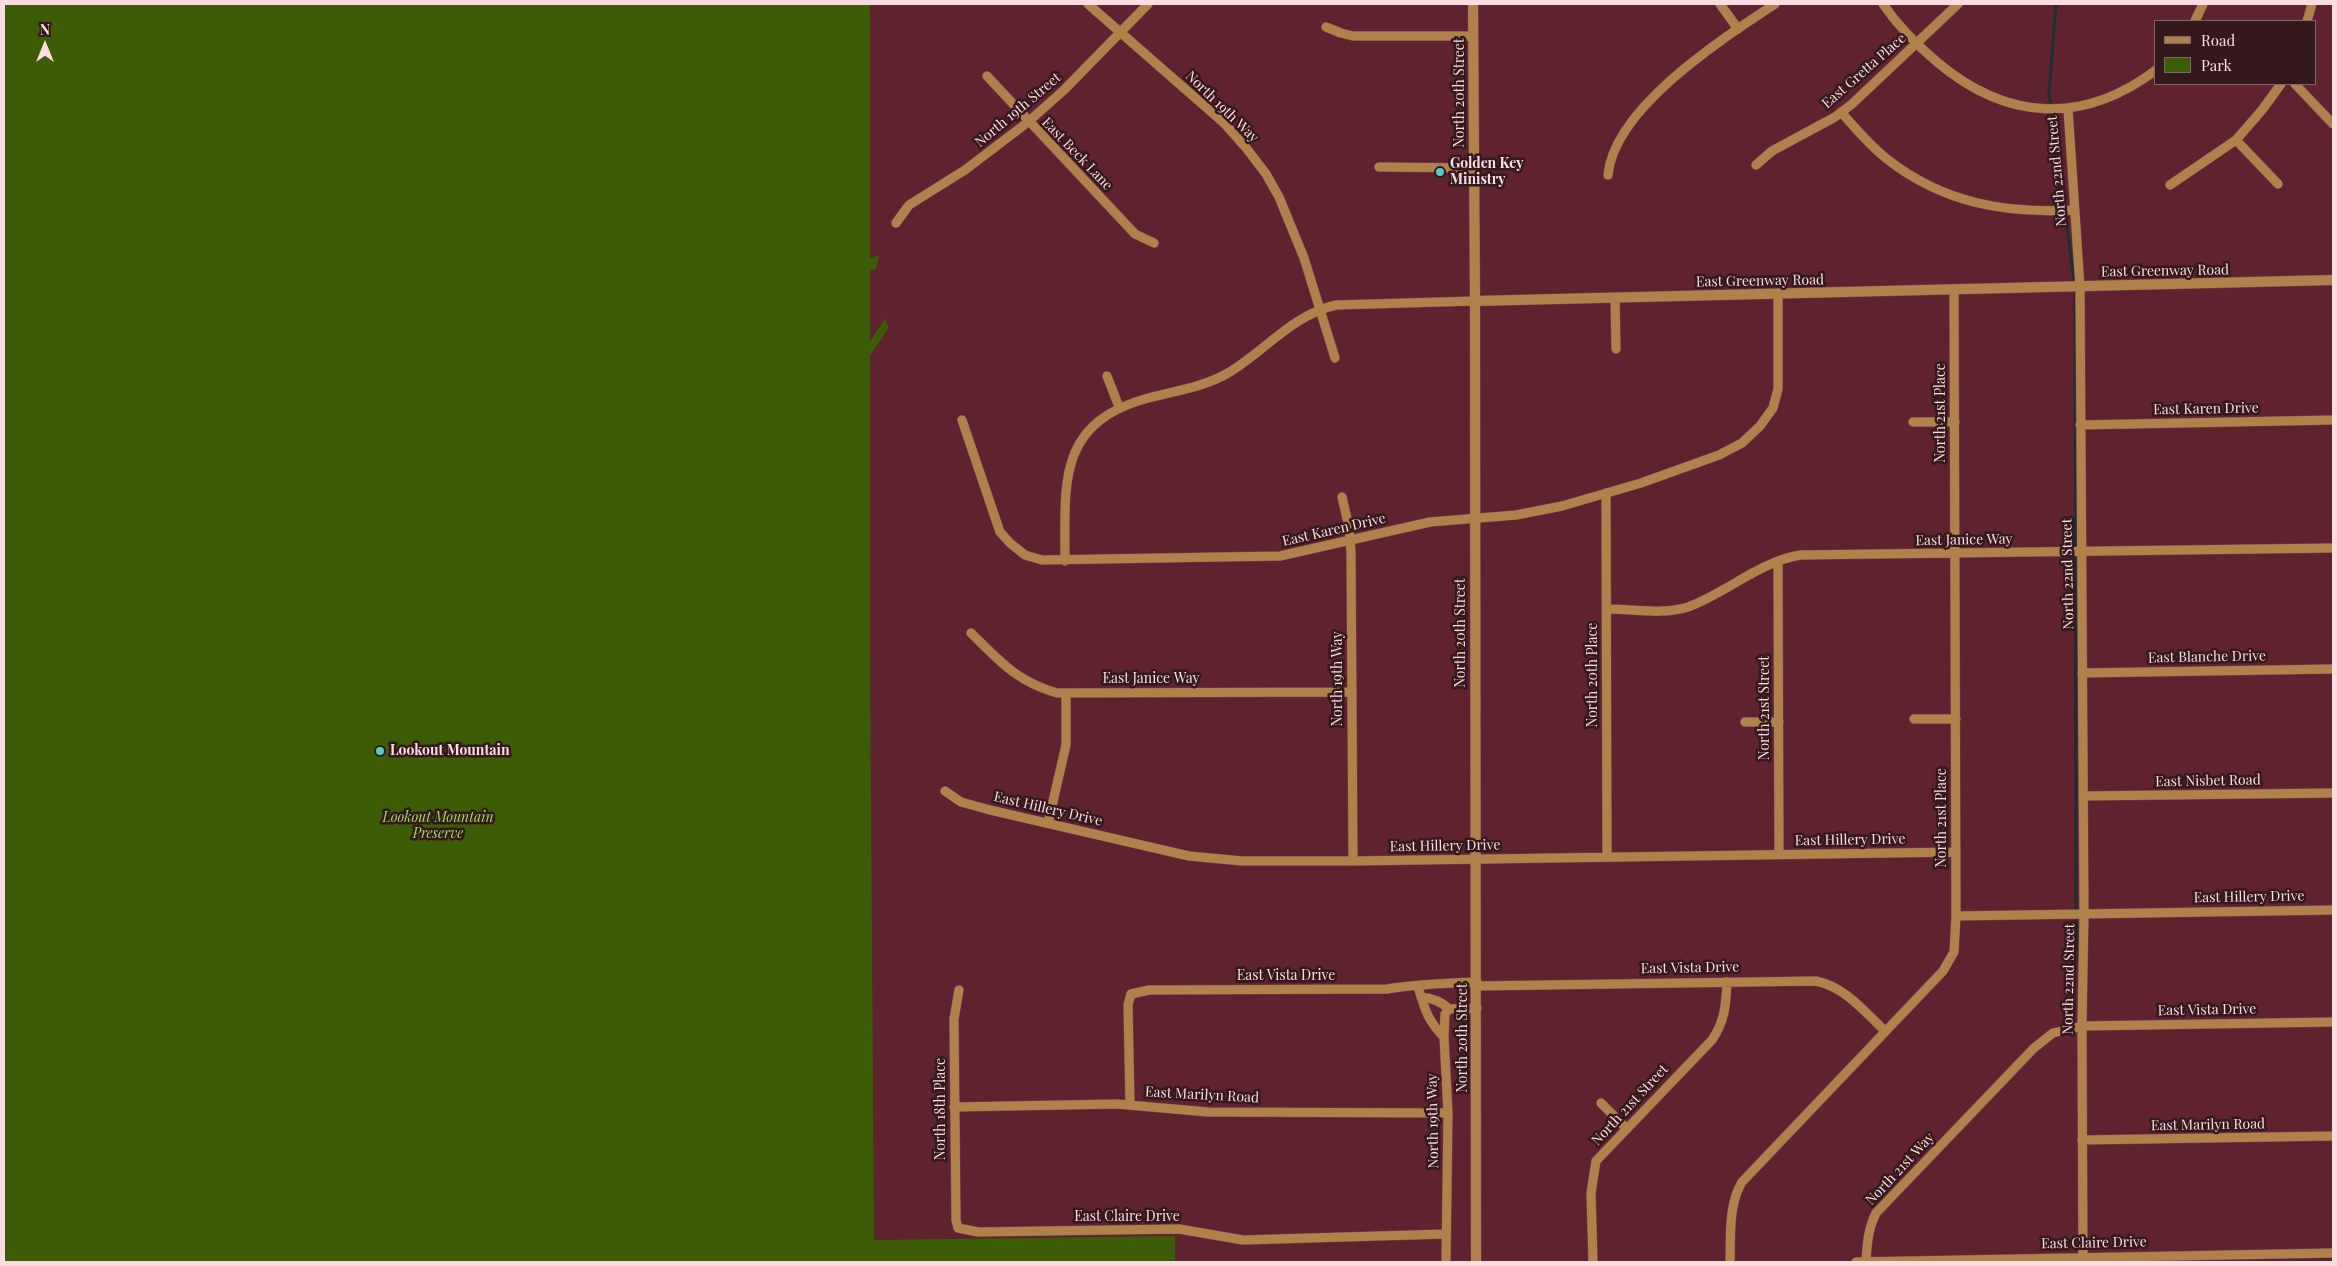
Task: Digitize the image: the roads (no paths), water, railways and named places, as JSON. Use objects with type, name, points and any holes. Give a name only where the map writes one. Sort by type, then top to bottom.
[{"type":"street","name":"North 19th Way","points":[[1088,4],[1224,123],[1247,148],[1266,174],[1279,197],[1304,258],[1335,358]]},
{"type":"street","name":"North 19th Street","points":[[896,223],[909,205],[965,170],[1028,122],[1064,90],[1148,4]]},
{"type":"street","name":"North 20th Street","points":[[1473,4],[1477,984],[1476,1262]]},
{"type":"street","points":[[1720,4],[1738,29]]},
{"type":"street","points":[[1608,175],[1613,152],[1626,128],[1647,103],[1674,77],[1774,4]]},
{"type":"street","name":"North 22nd Street","points":[[1883,4],[1917,44],[1958,80],[1993,98],[2033,107],[2068,109],[2080,287],[2084,914],[2082,1026],[2083,1260]]},
{"type":"street","name":"East Gretta Place","points":[[1756,165],[1772,151],[1801,137],[1841,112],[1917,44],[1958,4]]},
{"type":"street","points":[[2196,20],[2203,4]]},
{"type":"street","points":[[2307,20],[2312,4]]},
{"type":"street","points":[[1326,27],[1341,34],[1353,36],[1473,36]]},
{"type":"street","points":[[2068,109],[2112,97],[2154,71]]},
{"type":"street","name":"East Beck Lane","points":[[987,76],[1028,122],[1135,234],[1154,243]]},
{"type":"street","points":[[2170,185],[2208,161],[2236,140],[2262,110],[2279,85]]},
{"type":"street","points":[[2296,85],[2333,124]]},
{"type":"street","points":[[1841,112],[1886,158],[1918,180],[1941,191],[1998,208],[2049,212],[2075,210]]},
{"type":"street","points":[[2236,140],[2278,184]]},
{"type":"street","points":[[1379,167],[1474,168]]},
{"type":"street","name":"East Greenway Road","points":[[1065,561],[1065,496],[1070,461],[1086,434],[1099,421],[1120,408],[1210,382],[1228,372],[1288,326],[1320,309],[1336,305],[2333,280]]},
{"type":"street","name":"North 21st Place","points":[[1730,1262],[1732,1211],[1742,1182],[1943,971],[1954,952],[1956,916],[1956,719],[1954,289]]},
{"type":"street","name":"East Karen Drive","points":[[962,420],[1000,532],[1010,543],[1025,554],[1042,560],[1065,561],[1262,557],[1298,552],[1430,522],[1516,515],[1562,506],[1641,483],[1719,455],[1742,443],[1760,426],[1773,408],[1778,389],[1778,294]]},
{"type":"street","points":[[1615,298],[1616,349]]},
{"type":"street","points":[[1107,376],[1120,408]]},
{"type":"street","name":"East Karen Drive","points":[[2080,425],[2333,420]]},
{"type":"street","points":[[1913,422],[1955,422]]},
{"type":"street","name":"North 20th Place","points":[[1606,493],[1607,857]]},
{"type":"street","name":"North 19th Way","points":[[1342,497],[1350,540],[1353,861]]},
{"type":"street","name":"East Janice Way","points":[[1607,610],[1686,608],[1778,561],[1800,555],[2333,548]]},
{"type":"street","name":"North 21st Street","points":[[1778,561],[1779,855]]},
{"type":"street","name":"East Janice Way","points":[[971,633],[1012,673],[1030,684],[1066,694],[1352,692]]},
{"type":"street","name":"East Blanche Drive","points":[[2082,673],[2333,669]]},
{"type":"street","points":[[1048,823],[1066,745],[1066,694]]},
{"type":"street","points":[[1914,719],[1956,719]]},
{"type":"street","points":[[1745,722],[1779,722]]},
{"type":"street","name":"East Hillery Drive","points":[[945,791],[961,802],[1048,823],[1200,858],[1242,861],[1956,852]]},
{"type":"street","name":"East Nisbet Road","points":[[2083,796],[2333,793]]},
{"type":"street","name":"East Hillery Drive","points":[[1956,916],[2333,910]]},
{"type":"street","name":"East Vista Drive","points":[[1130,1105],[1128,1005],[1131,994],[1149,990],[1347,989],[1418,987],[1442,983],[1802,980],[1830,984],[1848,996],[1885,1031]]},
{"type":"street","name":"North 21st Street","points":[[1593,1262],[1591,1193],[1596,1161],[1719,1030],[1726,1011],[1727,982]]},
{"type":"street","points":[[1439,1002],[1442,983]]},
{"type":"street","points":[[1418,987],[1424,1010],[1431,1024],[1444,1037]]},
{"type":"street","name":"North 18th Place","points":[[958,1228],[956,1220],[954,1019],[959,990]]},
{"type":"street","points":[[1421,997],[1439,1002],[1449,1009],[1477,1008]]},
{"type":"street","points":[[1444,1037],[1445,1014],[1449,1009]]},
{"type":"street","name":"East Vista Drive","points":[[2082,1026],[2333,1022]]},
{"type":"street","name":"North 21st Way","points":[[1866,1262],[1867,1238],[1870,1225],[1876,1213],[2038,1044],[2053,1033],[2082,1026]]},
{"type":"street","name":"North 19th Way","points":[[1444,1037],[1448,1113],[1446,1262]]},
{"type":"street","points":[[1601,1103],[1627,1128]]},
{"type":"street","name":"East Marilyn Road","points":[[954,1107],[1130,1105],[1208,1112],[1448,1113]]},
{"type":"street","points":[[1957,1128],[1965,1136]]},
{"type":"street","name":"East Marilyn Road","points":[[2082,1140],[2333,1136]]},
{"type":"street","name":"East Claire Drive","points":[[958,1228],[978,1232],[1178,1229],[1243,1240],[1446,1234]]},
{"type":"street","name":"East Claire Drive","points":[[1856,1262],[2083,1260],[2333,1253]]},
{"type":"waterway","points":[[2056,4],[2049,94],[2075,287],[2076,914],[2079,961]]},
{"type":"place","name":"Golden Key Ministry","points":[[1440,172]]},
{"type":"place","name":"Lookout Mountain","points":[[380,751]]},
{"type":"park label","name":"Lookout Mountain Preserve","points":[[438,826]]}]
